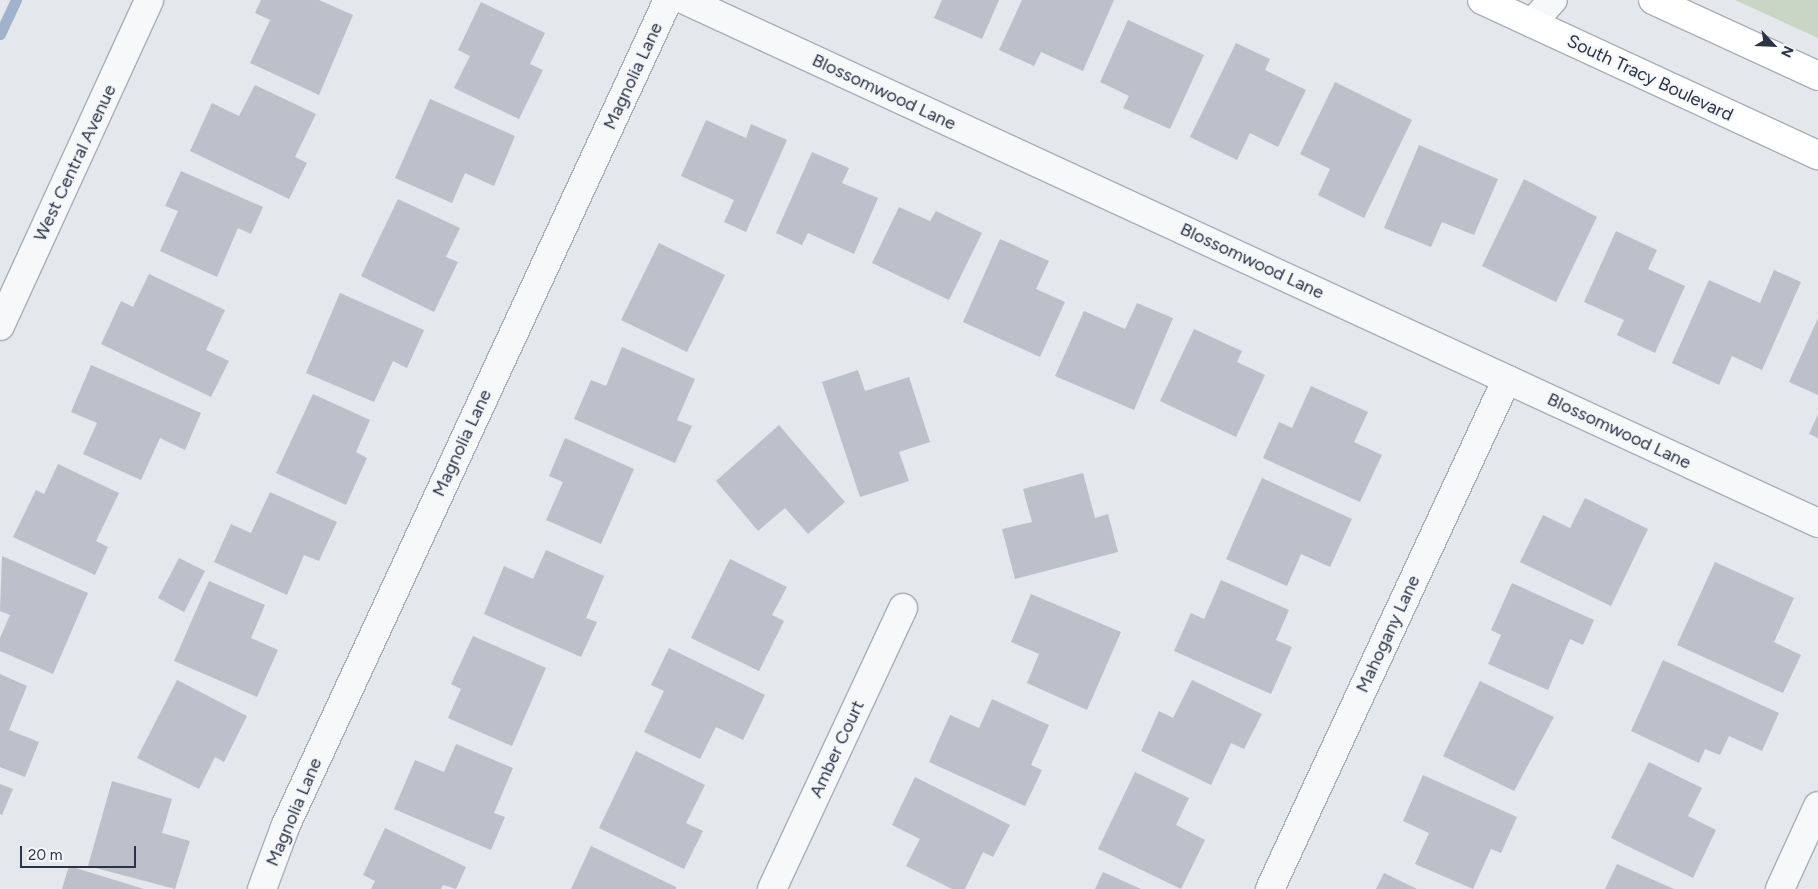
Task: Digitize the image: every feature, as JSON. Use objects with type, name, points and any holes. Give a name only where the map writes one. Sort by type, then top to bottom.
[{"type":"main road","name":"South Tracy Boulevard","points":[[1482,0],[1533,12],[1818,155]]},
{"type":"main road","points":[[1653,0],[1818,76]]},
{"type":"street","name":"West Central Avenue","points":[[0,326],[150,0]]},
{"type":"street","name":"Magnolia Lane","points":[[262,889],[285,827],[668,0]]},
{"type":"street","name":"Blossomwood Lane","points":[[685,0],[1818,523]]},
{"type":"street","points":[[1533,12],[1553,0]]},
{"type":"street","name":"Mahogany Lane","points":[[1270,889],[1507,379]]},
{"type":"street","name":"Amber Court","points":[[772,889],[903,608]]},
{"type":"street","points":[[1780,889],[1818,806]]},
{"type":"green space","points":[[1735,0],[1818,0],[1818,38]]},
{"type":"building","points":[[261,0],[319,0],[353,15],[319,95],[250,63],[270,20],[255,13]]},
{"type":"building","points":[[942,0],[999,0],[982,39],[934,18]]},
{"type":"building","points":[[1022,0],[1114,0],[1083,71],[1041,52],[1034,66],[999,50]]},
{"type":"building","points":[[481,2],[545,33],[530,64],[543,70],[519,119],[454,88],[470,56],[458,50]]},
{"type":"building","points":[[1128,20],[1204,55],[1170,129],[1123,108],[1129,96],[1100,82]]},
{"type":"building","points":[[1236,43],[1270,59],[1265,70],[1306,90],[1278,147],[1250,133],[1237,160],[1190,137]]},
{"type":"building","points":[[1335,82],[1412,120],[1364,218],[1318,195],[1330,169],[1300,154]]},
{"type":"building","points":[[255,85],[316,114],[295,157],[307,163],[289,199],[190,151],[212,103],[239,116]]},
{"type":"building","points":[[430,99],[515,136],[494,186],[465,173],[452,203],[395,178]]},
{"type":"building","points":[[706,120],[746,138],[751,124],[787,140],[746,232],[724,222],[734,200],[681,176]]},
{"type":"building","points":[[1419,145],[1498,179],[1474,235],[1442,222],[1431,247],[1384,228]]},
{"type":"building","points":[[812,152],[849,168],[842,183],[878,198],[854,254],[808,233],[802,245],[776,233]]},
{"type":"building","points":[[181,171],[263,207],[251,234],[238,228],[217,277],[160,251],[178,211],[165,206]]},
{"type":"building","points":[[1524,179],[1597,217],[1556,302],[1482,266]]},
{"type":"building","points":[[398,199],[460,228],[446,257],[458,262],[434,312],[361,276]]},
{"type":"building","points":[[899,207],[930,221],[936,211],[982,233],[949,300],[872,263]]},
{"type":"building","points":[[1616,231],[1657,250],[1648,269],[1685,286],[1655,353],[1617,335],[1624,320],[1584,302]]},
{"type":"building","points":[[1000,239],[1049,261],[1036,289],[1065,302],[1040,357],[963,322]]},
{"type":"building","points":[[659,243],[725,275],[687,352],[621,320]]},
{"type":"building","points":[[1774,270],[1801,282],[1762,370],[1732,356],[1719,385],[1672,363],[1709,280],[1760,303]]},
{"type":"building","points":[[149,274],[225,310],[206,350],[229,361],[211,397],[101,344],[121,301],[133,307]]},
{"type":"building","points":[[340,293],[424,330],[407,368],[393,361],[374,402],[306,373]]},
{"type":"building","points":[[1137,303],[1173,318],[1134,410],[1055,376],[1084,311],[1125,329]]},
{"type":"building","points":[[1818,318],[1818,395],[1789,382]]},
{"type":"building","points":[[1194,329],[1242,351],[1237,362],[1265,375],[1236,437],[1160,401]]},
{"type":"building","points":[[622,347],[695,379],[677,420],[692,426],[675,463],[574,419],[591,380],[606,386]]},
{"type":"building","points":[[91,365],[201,413],[185,450],[160,438],[141,480],[83,454],[97,423],[71,412]]},
{"type":"building","points":[[858,370],[865,391],[909,377],[930,442],[899,452],[909,481],[860,497],[822,382]]},
{"type":"building","points":[[1311,386],[1368,412],[1354,442],[1382,455],[1360,502],[1263,458],[1279,422],[1292,428]]},
{"type":"building","points":[[313,394],[370,420],[356,452],[367,458],[346,505],[276,473]]},
{"type":"building","points":[[1818,414],[1818,438],[1809,434]]},
{"type":"building","points":[[779,425],[845,502],[808,534],[785,508],[758,531],[716,481]]},
{"type":"building","points":[[565,438],[634,469],[601,544],[546,520],[563,482],[549,476]]},
{"type":"building","points":[[58,464],[119,493],[96,541],[108,547],[95,575],[13,537],[36,490],[44,494]]},
{"type":"building","points":[[1083,473],[1095,518],[1108,514],[1118,552],[1015,579],[1002,529],[1032,522],[1023,489]]},
{"type":"building","points":[[1262,478],[1352,519],[1330,567],[1301,554],[1287,586],[1226,559]]},
{"type":"building","points":[[270,492],[337,522],[319,561],[304,555],[287,595],[214,562],[231,524],[251,533]]},
{"type":"building","points":[[1585,498],[1648,529],[1611,606],[1520,562],[1543,515],[1570,528]]},
{"type":"building","points":[[546,550],[604,576],[586,618],[597,622],[581,657],[484,614],[504,566],[533,579]]},
{"type":"building","points":[[2,556],[88,593],[53,674],[0,651],[0,638],[10,615],[0,611]]},
{"type":"building","points":[[179,558],[205,571],[184,612],[158,598]]},
{"type":"building","points":[[730,559],[787,587],[772,615],[784,621],[759,671],[691,638]]},
{"type":"building","points":[[1715,562],[1794,598],[1774,642],[1801,655],[1783,693],[1677,645]]},
{"type":"building","points":[[1221,580],[1289,610],[1276,640],[1292,647],[1271,694],[1174,651],[1191,613],[1204,619]]},
{"type":"building","points":[[209,581],[265,605],[251,638],[278,650],[257,697],[174,661]]},
{"type":"building","points":[[1512,583],[1594,620],[1583,645],[1570,639],[1548,690],[1488,664],[1501,635],[1491,630]]},
{"type":"building","points":[[1031,594],[1121,632],[1087,710],[1027,683],[1039,654],[1011,642]]},
{"type":"building","points":[[473,636],[546,668],[512,746],[448,718],[461,689],[451,684]]},
{"type":"building","points":[[669,648],[765,695],[743,740],[716,727],[700,759],[644,732],[664,691],[651,685]]},
{"type":"building","points":[[1663,660],[1779,713],[1762,751],[1729,736],[1720,755],[1705,749],[1699,763],[1631,731]]},
{"type":"building","points":[[0,674],[27,686],[9,730],[39,742],[25,777],[0,767]]},
{"type":"building","points":[[177,680],[247,716],[224,762],[215,757],[199,789],[137,758]]},
{"type":"building","points":[[1192,680],[1262,714],[1244,749],[1231,743],[1211,785],[1141,751],[1159,711],[1173,718]]},
{"type":"building","points":[[1480,681],[1554,717],[1514,791],[1443,756]]},
{"type":"building","points":[[992,699],[1049,725],[1031,765],[1042,770],[1025,806],[929,762],[950,715],[979,728]]},
{"type":"building","points":[[456,744],[513,768],[494,813],[505,817],[491,850],[394,809],[415,760],[444,772]]},
{"type":"building","points":[[636,751],[705,785],[686,823],[703,831],[684,869],[599,828]]},
{"type":"building","points":[[1649,762],[1702,788],[1688,816],[1716,830],[1693,878],[1611,838]]},
{"type":"building","points":[[1135,772],[1189,798],[1176,825],[1205,840],[1181,889],[1098,849]]},
{"type":"building","points":[[1423,775],[1517,817],[1501,853],[1491,849],[1473,889],[1415,864],[1429,833],[1403,821]]},
{"type":"building","points":[[915,777],[1010,825],[993,857],[983,852],[965,889],[952,889],[906,866],[920,839],[892,825]]},
{"type":"building","points":[[112,781],[172,799],[162,833],[190,841],[175,889],[88,866]]},
{"type":"building","points":[[0,784],[13,789],[2,815],[0,814]]},
{"type":"building","points":[[385,828],[466,867],[456,889],[443,885],[441,889],[371,889],[375,881],[363,875]]},
{"type":"building","points":[[591,846],[676,887],[676,889],[571,889]]},
{"type":"building","points":[[1617,864],[1674,889],[1605,889]]},
{"type":"building","points":[[69,866],[144,889],[62,889]]},
{"type":"building","points":[[1103,872],[1141,889],[1095,889]]},
{"type":"building","points":[[1384,873],[1417,889],[1376,889]]},
{"type":"waterway","points":[[0,34],[16,0]]}]
